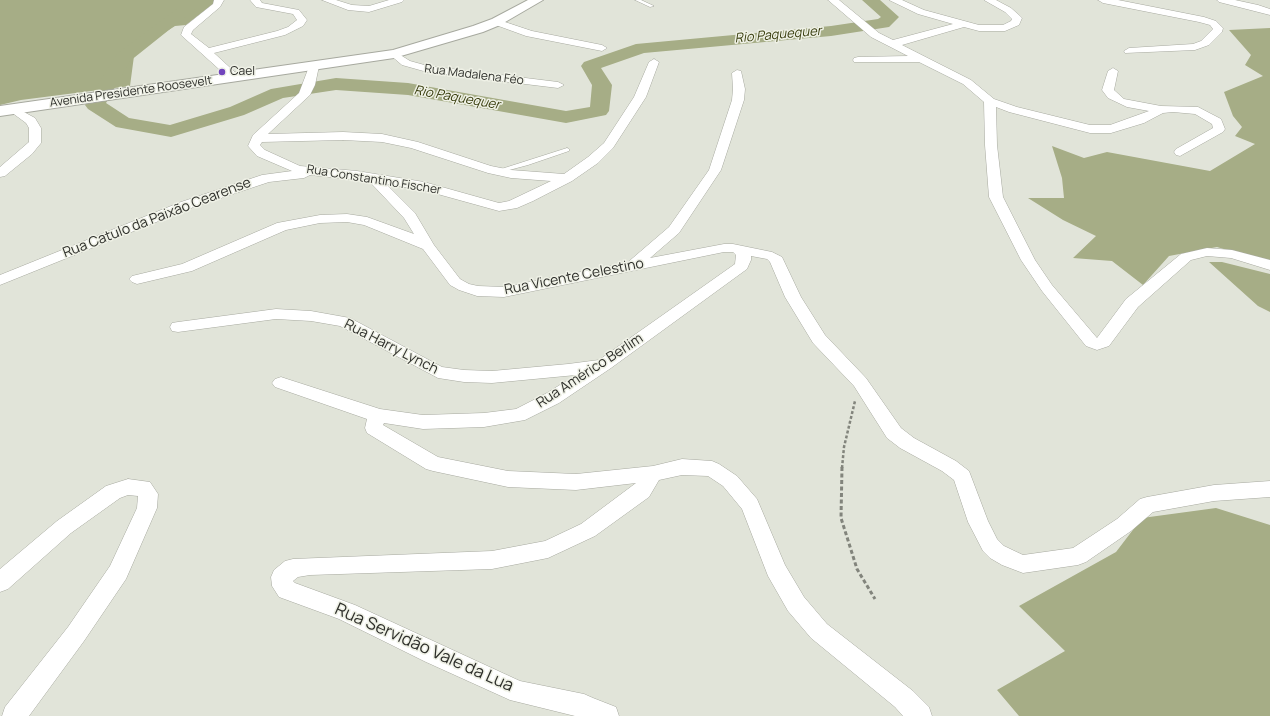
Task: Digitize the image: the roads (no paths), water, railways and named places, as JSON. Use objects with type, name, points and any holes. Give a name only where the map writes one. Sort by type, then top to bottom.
[{"type":"main road","name":"Avenida Presidente Roosevelt","points":[[6,110],[234,77],[313,72],[394,54],[458,36],[496,22],[538,0]]},
{"type":"street","points":[[219,0],[217,5],[188,29],[186,35],[234,77]]},
{"type":"street","points":[[206,52],[281,33],[292,29],[300,24],[302,20],[296,12],[259,5],[255,0]]},
{"type":"street","points":[[327,0],[351,8],[369,9],[399,0]]},
{"type":"street","points":[[833,0],[875,35],[971,85],[990,101],[1013,110],[1090,129],[1111,129],[1140,120],[1161,110]]},
{"type":"street","points":[[894,0],[921,12],[963,24],[1005,28],[1016,23],[1017,18],[1008,10],[989,0]]},
{"type":"street","points":[[1103,0],[1122,5],[1201,19],[1213,23],[1218,28],[1217,32],[1205,43],[1195,47],[1129,51]]},
{"type":"street","points":[[1122,5],[1136,0]]},
{"type":"street","points":[[1222,0],[1255,7],[1270,12]]},
{"type":"street","points":[[496,22],[542,37],[602,48]]},
{"type":"street","points":[[892,44],[963,24]]},
{"type":"street","name":"Rua Madalena Féo","points":[[394,54],[406,63],[427,69],[558,85]]},
{"type":"street","points":[[858,60],[920,59]]},
{"type":"street","name":"Rua Constantino Fischer","points":[[257,138],[254,146],[268,157],[297,168],[424,186],[500,207],[522,200],[567,178],[593,160],[609,144],[640,96],[654,62]]},
{"type":"street","points":[[1113,71],[1108,90],[1112,96],[1120,102],[1161,110],[1186,109],[1198,112],[1217,122],[1219,129],[1180,152]]},
{"type":"street","points":[[257,138],[306,91],[313,72]]},
{"type":"street","points":[[632,266],[674,230],[694,203],[715,170],[738,100],[739,89],[736,73]]},
{"type":"street","points":[[990,101],[991,145],[996,197],[1028,260],[1047,288],[1092,342],[1097,344],[1103,342],[1132,303],[1186,257],[1207,252],[1232,254],[1270,265]]},
{"type":"street","points":[[0,174],[19,159],[35,143],[35,128],[31,121],[6,110]]},
{"type":"street","points":[[257,138],[355,136],[382,138],[414,145],[498,171],[537,177],[567,178]]},
{"type":"street","name":"Rua Catulo da Paixão Cearense","points":[[0,280],[186,205],[250,183],[273,177],[319,172]]},
{"type":"street","name":"Rua Vicente Celestino","points":[[374,178],[410,216],[428,246],[455,282],[464,288],[477,291],[504,292],[724,248],[772,256],[778,260],[793,298],[819,339],[860,382],[894,433],[907,443],[948,466],[962,476],[978,522],[990,545],[997,552],[1024,564],[1046,562],[1078,556],[1124,525],[1147,505],[1214,493],[1270,489]]},
{"type":"street","points":[[136,279],[187,268],[282,226],[320,219],[347,218],[367,221],[428,246]]},
{"type":"street","name":"Rua Américo Berlim","points":[[281,383],[379,416],[424,422],[484,420],[519,415],[554,398],[605,364],[742,266],[744,260],[743,254],[739,250]]},
{"type":"street","name":"Rua Harry Lynch","points":[[178,327],[276,314],[311,316],[344,322],[438,372],[464,376],[492,377],[568,370],[605,364]]},
{"type":"street","points":[[379,416],[374,424],[374,428],[434,464],[515,479],[576,482],[653,474],[682,467],[712,469],[730,481],[750,505],[776,569],[796,604],[819,631],[904,699],[920,716]]},
{"type":"street","name":"Rua Servidão Vale da Lua","points":[[607,716],[584,706],[519,692],[434,654],[347,612],[287,590],[283,586],[282,577],[286,572],[293,568],[310,566],[492,560],[548,549],[588,530],[619,508],[642,491],[653,474]]},
{"type":"street","points":[[0,582],[64,527],[112,492],[128,487],[143,488],[148,494],[147,508],[118,572],[76,634],[14,716]]},
{"type":"lane","points":[[637,0],[652,6]]},
{"type":"lane","points":[[498,171],[526,164],[567,150]]},
{"type":"waterway","name":"Rio Paquequer","points":[[184,0],[191,6],[123,58],[95,105],[123,123],[171,131],[237,111],[278,93],[336,84],[408,89],[566,117],[599,111],[602,85],[590,66],[642,48],[831,31],[883,23],[891,17],[870,0]]},
{"type":"place","name":"Cael","points":[[222,72]]}]
